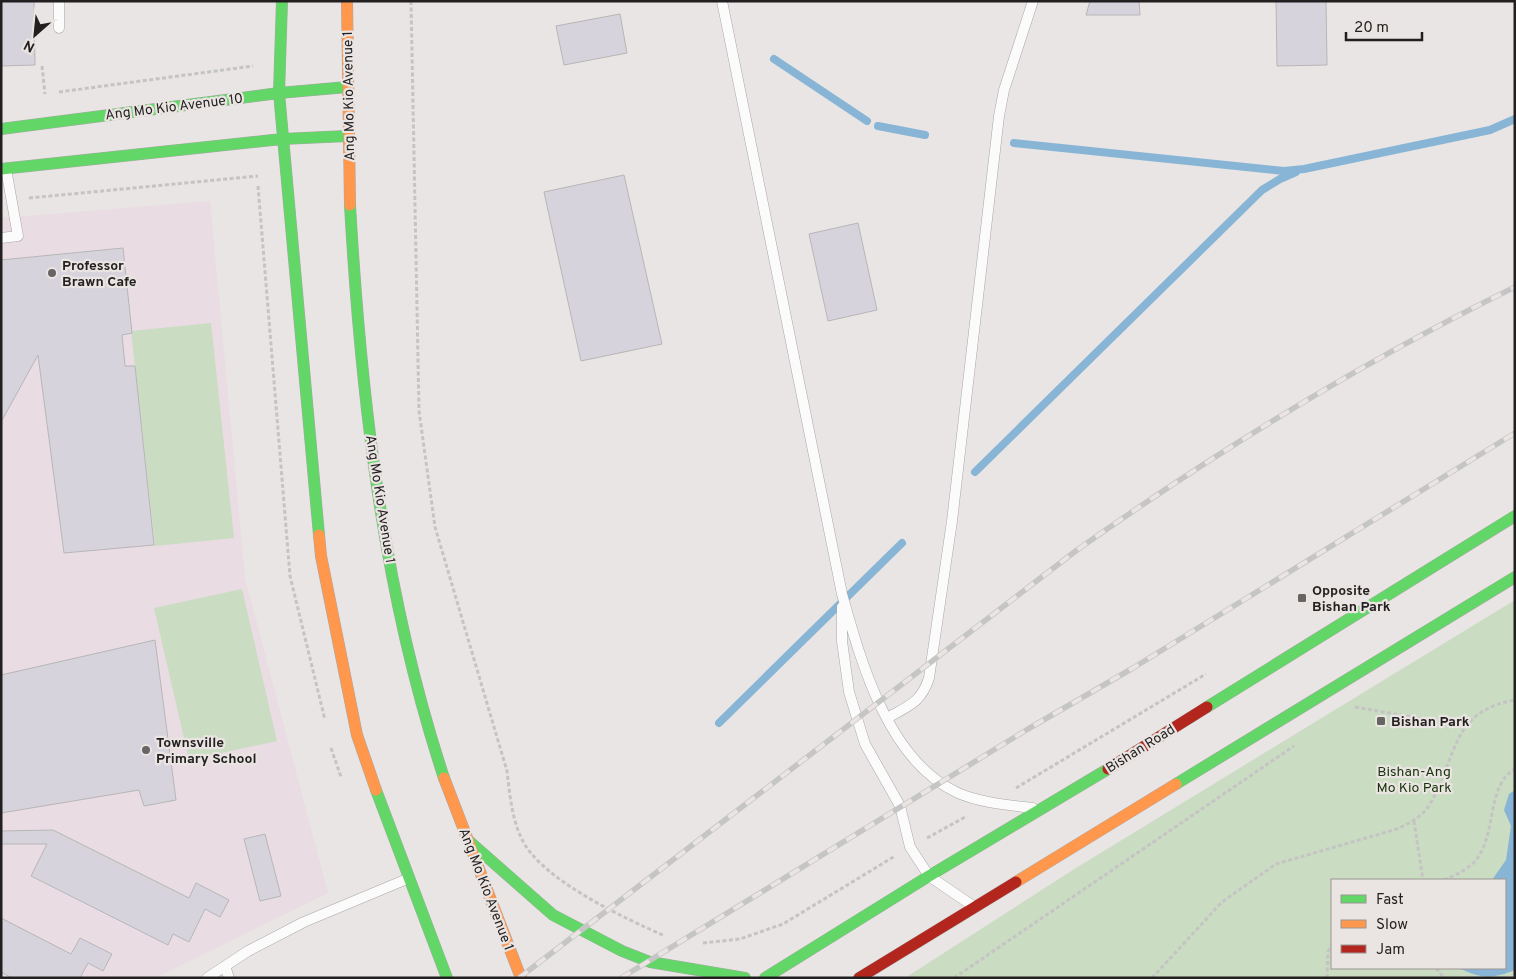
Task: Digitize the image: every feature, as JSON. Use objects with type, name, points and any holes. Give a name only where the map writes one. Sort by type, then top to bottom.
[{"type":"main road","points":[[282,1],[279,93],[282,139],[321,556],[357,735],[446,978]]},
{"type":"main road","name":"Ang Mo Kio Avenue 1","points":[[347,1],[347,136],[353,252],[372,454],[383,524],[415,677],[435,749],[467,839],[521,978]]},
{"type":"main road","name":"Ang Mo Kio Avenue 10","points":[[1,129],[279,93],[346,87]]},
{"type":"main road","points":[[4,169],[282,139],[347,136]]},
{"type":"main road","name":"Bishan Road","points":[[764,978],[929,876],[1042,810],[1515,516]]},
{"type":"main road","points":[[859,978],[973,906],[1515,577]]},
{"type":"main road","points":[[467,839],[553,915],[622,951],[650,962],[745,978]]},
{"type":"lane","points":[[59,1],[59,28]]},
{"type":"lane","points":[[722,1],[834,557],[854,638],[867,676],[887,718],[906,747],[929,774],[958,793],[992,802],[1042,810]]},
{"type":"lane","points":[[887,718],[917,701],[925,690],[935,642],[952,521],[1000,116],[1004,90],[1033,1]]},
{"type":"lane","points":[[1,238],[18,236],[4,169]]},
{"type":"lane","points":[[842,594],[842,641],[849,692],[865,744],[900,806],[910,847],[929,876],[973,906]]},
{"type":"lane","points":[[207,978],[248,951],[304,922],[408,878]]},
{"type":"lane","points":[[225,966],[229,978]]},
{"type":"path","points":[[411,1],[419,411],[435,527],[507,772],[510,800],[518,830],[526,846],[544,867],[580,892],[639,924],[668,937]]},
{"type":"path","points":[[42,66],[45,94]]},
{"type":"path","points":[[36,96],[256,66]]},
{"type":"path","points":[[11,200],[258,176]]},
{"type":"path","points":[[1152,978],[1222,902],[1276,864],[1397,829],[1414,820],[1428,807],[1464,726],[1479,713],[1497,704],[1515,700]]},
{"type":"path","points":[[1347,712],[1363,702]]},
{"type":"path","points":[[1355,707],[1464,726]]},
{"type":"path","points":[[954,978],[1298,743]]},
{"type":"path","points":[[1446,879],[1471,865],[1481,854],[1489,834],[1502,780],[1515,768]]},
{"type":"path","points":[[1414,820],[1423,879]]},
{"type":"path","points":[[700,943],[740,939],[783,924],[910,847]]},
{"type":"path","points":[[1327,978],[1328,952],[1331,946]]},
{"type":"shaded area","points":[[210,201],[245,578],[328,893],[155,978],[1,978],[1,218]]},
{"type":"green space","points":[[211,323],[234,538],[155,546],[131,331]]},
{"type":"green space","points":[[242,589],[277,741],[189,760],[154,608]]},
{"type":"green space","name":"Bishan-Ang Mo Kio Park","points":[[1515,600],[1515,978],[905,978],[1076,868]]},
{"type":"water","points":[[1515,790],[1515,970],[1500,975],[1481,976],[1462,969],[1506,969],[1506,879],[1493,879],[1506,860],[1511,826],[1504,810],[1509,794]]},
{"type":"building","points":[[1,1],[34,1],[35,65],[1,66]]},
{"type":"building","points":[[1090,1],[1139,1],[1140,15],[1086,15]]},
{"type":"building","points":[[1276,1],[1326,1],[1327,65],[1277,66]]},
{"type":"building","points":[[620,14],[627,53],[564,65],[556,26]]},
{"type":"building","points":[[624,175],[662,344],[581,361],[544,192]]},
{"type":"building","points":[[858,223],[877,310],[828,321],[809,234]]},
{"type":"building","points":[[123,248],[132,333],[122,335],[125,366],[135,366],[154,545],[64,553],[38,355],[1,422],[1,260]]},
{"type":"building","points":[[155,640],[176,800],[144,806],[139,790],[1,813],[1,675]]},
{"type":"building","points":[[53,830],[189,898],[196,883],[229,900],[220,917],[205,909],[189,942],[173,934],[168,945],[31,876],[47,844],[1,844],[1,831]]},
{"type":"building","points":[[265,834],[281,896],[260,901],[244,839]]},
{"type":"building","points":[[1,918],[71,954],[80,938],[112,954],[103,971],[88,963],[80,978],[12,978],[1,972]]},
{"type":"waterway","points":[[774,59],[867,121]]},
{"type":"waterway","points":[[1014,143],[1284,171],[1304,169],[1490,130],[1515,119]]},
{"type":"waterway","points":[[878,126],[925,135]]},
{"type":"waterway","points":[[975,472],[1262,190],[1296,172]]},
{"type":"waterway","points":[[719,723],[902,543]]},
{"type":"railway","points":[[519,978],[1077,550],[1236,443],[1346,377],[1515,287]]},
{"type":"railway","points":[[621,978],[1028,729],[1133,668],[1515,433]]},
{"type":"traffic: fast","points":[[282,1],[279,93],[319,535]]},
{"type":"traffic: fast","points":[[1,129],[279,93],[347,87]]},
{"type":"traffic: fast","points":[[1,169],[282,139],[347,136]]},
{"type":"traffic: fast","points":[[350,205],[368,423],[378,495],[390,567],[405,638],[444,778]]},
{"type":"traffic: fast","points":[[1207,707],[1515,516]]},
{"type":"traffic: fast","points":[[1176,784],[1515,577]]},
{"type":"traffic: fast","points":[[765,978],[929,876],[1108,769]]},
{"type":"traffic: fast","points":[[376,790],[447,978]]},
{"type":"traffic: fast","points":[[470,842],[553,915],[622,951],[650,962],[745,978]]},
{"type":"traffic: slow","points":[[347,1],[350,205]]},
{"type":"traffic: slow","points":[[319,535],[321,556],[357,735],[376,790]]},
{"type":"traffic: slow","points":[[444,778],[521,978]]},
{"type":"traffic: slow","points":[[1016,882],[1176,784]]},
{"type":"traffic: jam","points":[[1108,769],[1207,707]]},
{"type":"traffic: jam","points":[[859,978],[1016,882]]},
{"type":"place","name":"Professor Brawn Cafe","points":[[52,273]]},
{"type":"place","name":"Opposite Bishan Park","points":[[1302,598]]},
{"type":"place","name":"Bishan Park","points":[[1381,721]]},
{"type":"place","name":"Townsville Primary School","points":[[146,750]]}]
